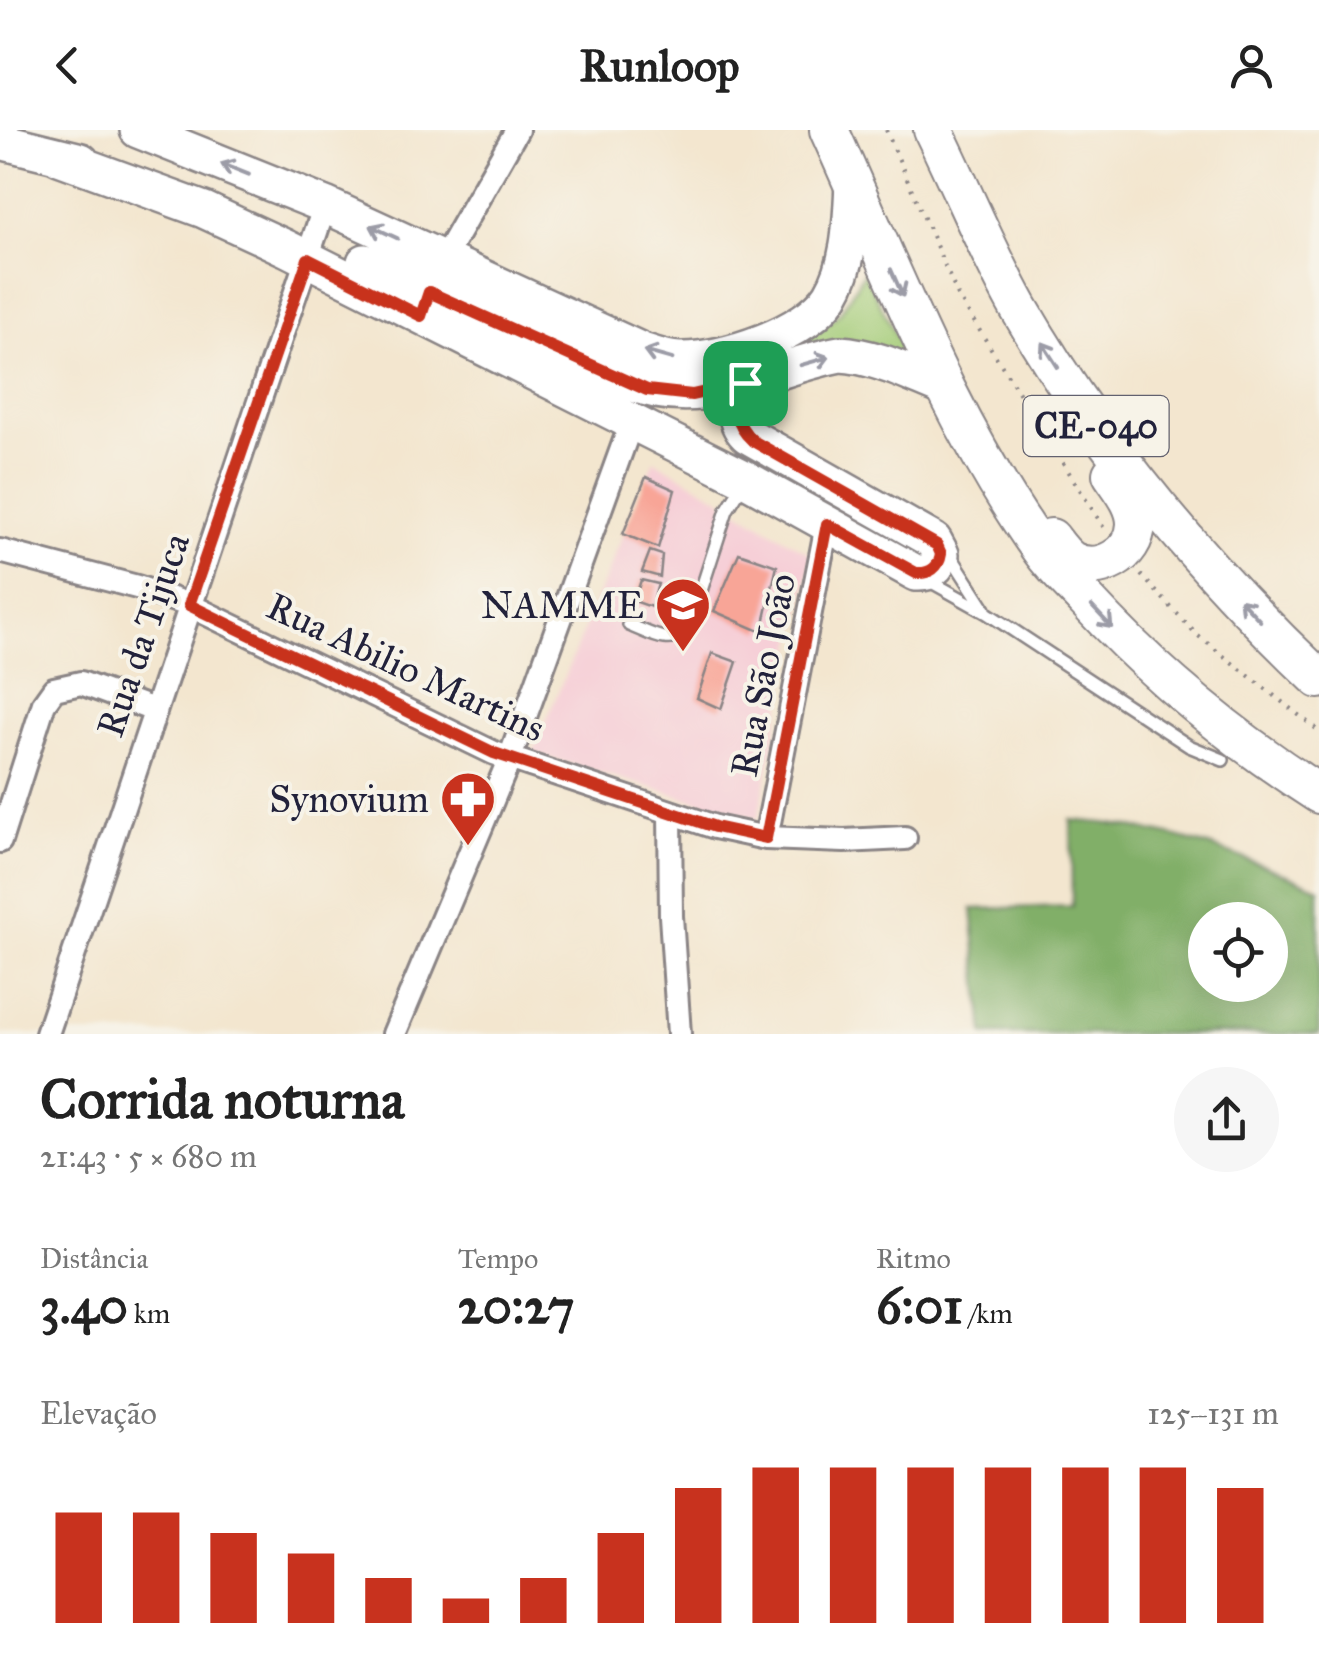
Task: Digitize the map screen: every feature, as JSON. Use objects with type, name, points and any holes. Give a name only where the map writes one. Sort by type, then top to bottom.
[{"type":"highway","name":"CE-040","points":[[829,130],[942,388],[983,462],[1042,553],[1115,631],[1178,690],[1252,751],[1319,794]]},
{"type":"highway","name":"CE-040","points":[[933,130],[1019,306],[1092,422],[1194,549],[1319,679]]},
{"type":"highway","points":[[983,462],[1002,476],[1064,555],[1088,566],[1102,564],[1122,554],[1136,523],[1131,503],[1094,450],[1092,422]]},
{"type":"main road","points":[[140,130],[325,205],[430,289],[632,421],[916,573],[926,573],[939,562],[940,550],[934,541],[753,441],[740,429],[737,417],[737,398],[745,383]]},
{"type":"main road","points":[[0,140],[59,157],[430,289],[676,360],[715,358],[781,334],[813,314],[828,299],[846,254],[853,183]]},
{"type":"main road","points":[[430,289],[647,390],[692,395],[840,354],[885,364],[942,388]]},
{"type":"street","points":[[430,289],[517,130]]},
{"type":"street","name":"Rua da Tijuca","points":[[47,1034],[325,205]]},
{"type":"street","points":[[394,1034],[510,758],[632,421]]},
{"type":"street","name":"Rua São João","points":[[766,838],[827,524]]},
{"type":"street","name":"Rua Abilio Martins","points":[[0,551],[189,605],[449,734],[715,827],[766,838],[904,838]]},
{"type":"street","points":[[0,841],[44,703],[54,689],[81,683],[154,710]]},
{"type":"street","points":[[670,812],[671,916],[679,1034]]},
{"type":"lane","points":[[629,625],[668,640],[680,638],[688,631],[726,510],[746,479]]},
{"type":"lane","points":[[934,541],[948,553],[987,613]]},
{"type":"lane","points":[[916,573],[987,613],[1189,746],[1223,760]]},
{"type":"path","points":[[886,130],[958,296],[1071,480],[1122,554],[1197,635],[1319,732]]},
{"type":"shaded area","name":"NAMME","points":[[654,460],[725,501],[723,508],[733,514],[737,510],[812,555],[758,819],[533,753]]},
{"type":"green space","points":[[864,272],[907,357],[732,377],[643,365],[814,334],[840,313]]},
{"type":"green space","points":[[1071,820],[1168,835],[1257,863],[1319,888],[1319,1034],[984,1034],[972,909],[1072,906]]},
{"type":"building","points":[[646,477],[675,490],[658,548],[623,534]]},
{"type":"building","points":[[650,551],[662,555],[660,577],[642,572]]},
{"type":"building","points":[[739,553],[777,566],[762,632],[714,611]]},
{"type":"building","points":[[641,580],[658,584],[651,607],[634,601]]},
{"type":"building","points":[[712,653],[737,662],[721,709],[697,698]]},
{"type":"place","name":"NAMME","points":[[683,654]]},
{"type":"place","name":"Synovium","points":[[468,848]]},
{"type":"route","points":[[308,259],[421,316],[429,292],[647,390],[692,395],[745,383],[737,398],[737,417],[740,429],[753,441],[934,541],[941,554],[937,566],[926,573],[916,573],[827,524],[766,838],[715,827],[494,753],[189,605],[308,259]]}]
